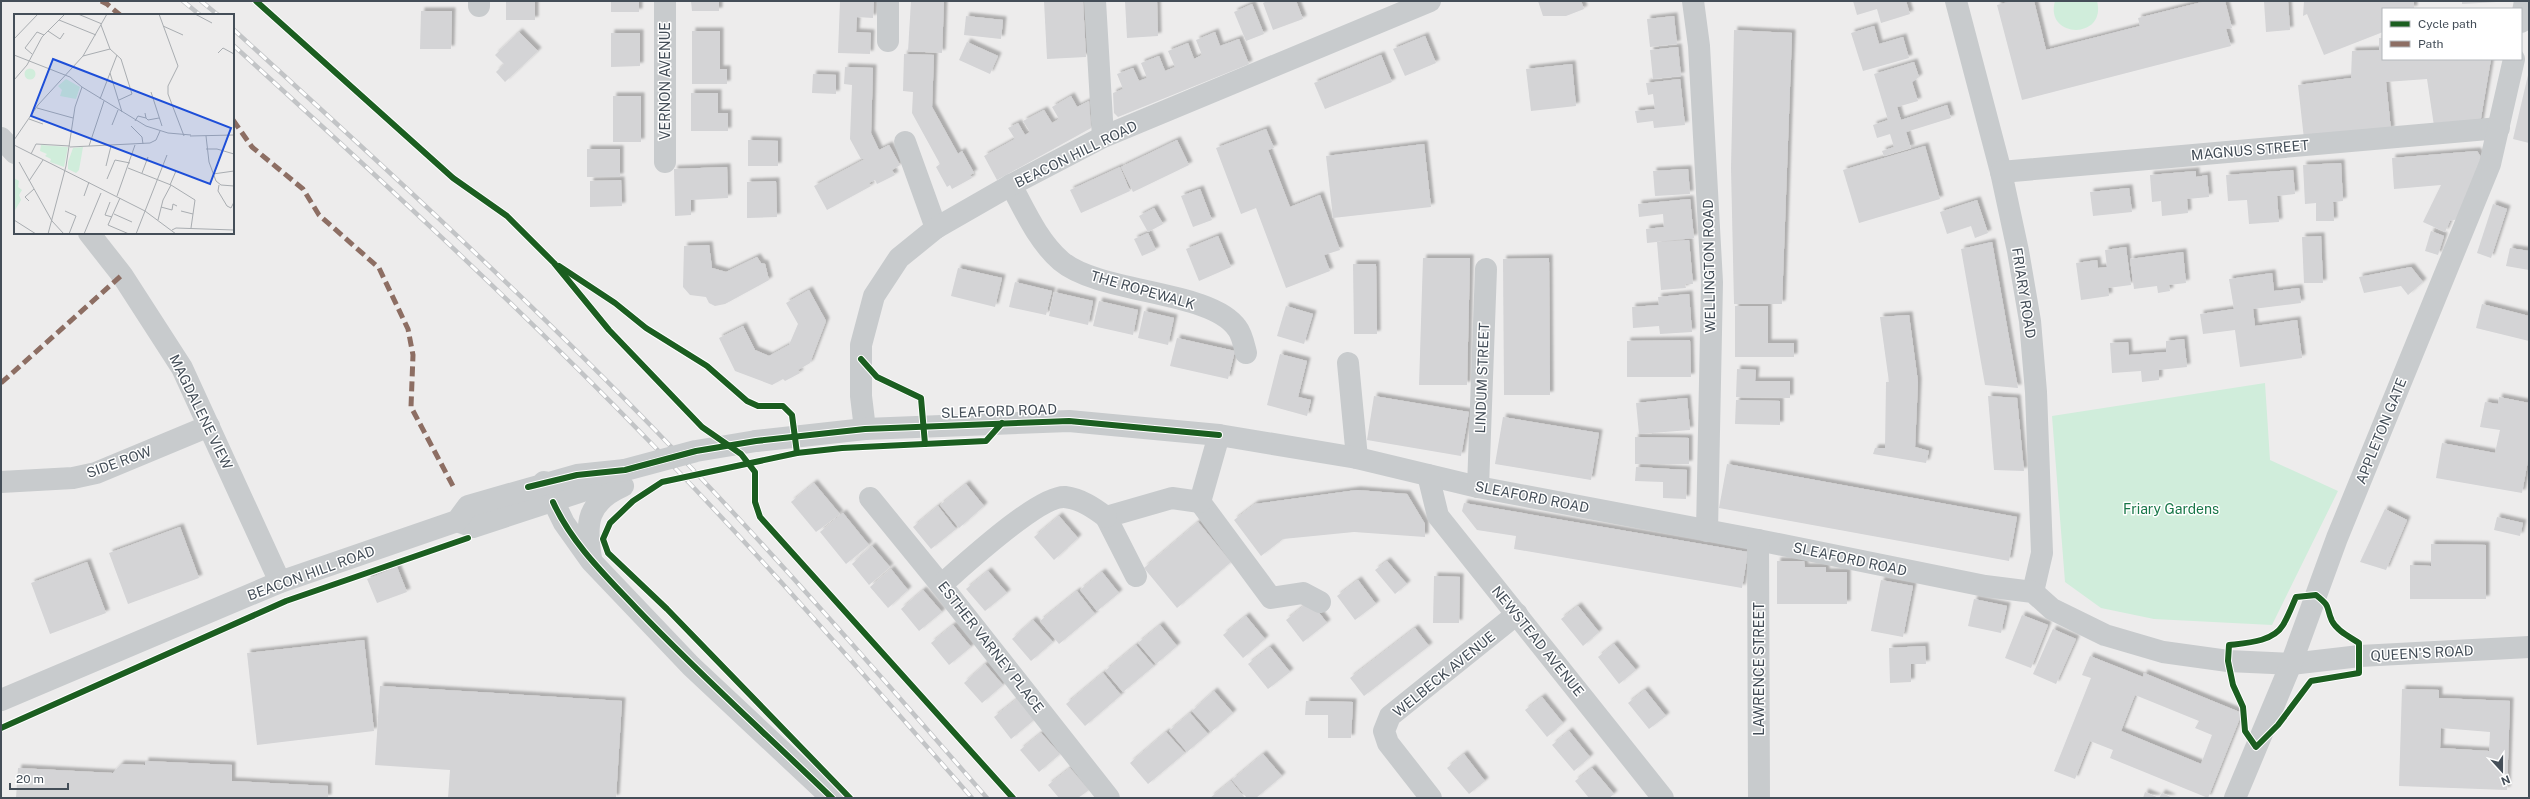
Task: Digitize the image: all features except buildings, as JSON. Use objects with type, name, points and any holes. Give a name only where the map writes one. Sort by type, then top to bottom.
[{"type":"street","name":"VERNON AVENUE","points":[[665,1],[665,162]]},
{"type":"street","points":[[888,1],[888,41]]},
{"type":"street","points":[[1095,1],[1103,137]]},
{"type":"street","name":"BEACON HILL ROAD","points":[[865,429],[861,396],[861,345],[874,296],[899,258],[936,228],[1011,185],[1103,137],[1396,8],[1430,1]]},
{"type":"street","name":"WELLINGTON ROAD","points":[[1693,1],[1699,46],[1712,282],[1707,531]]},
{"type":"street","name":"FRIARY ROAD","points":[[1956,1],[2001,172],[2018,251],[2030,321],[2036,392],[2042,553],[2033,592]]},
{"type":"street","points":[[2522,17],[2525,1]]},
{"type":"street","name":"APPLETON GATE","points":[[2235,798],[2290,664],[2337,538],[2490,164],[2514,60]]},
{"type":"street","name":"MAGNUS STREET","points":[[2001,172],[2499,128]]},
{"type":"street","points":[[905,142],[936,228]]},
{"type":"street","name":"THE ROPEWALK","points":[[1011,185],[1035,231],[1061,261],[1091,277],[1218,310],[1237,328],[1246,353]]},
{"type":"street","name":"MAGDALENE VIEW","points":[[90,234],[122,275],[182,368],[280,582]]},
{"type":"street","name":"LINDUM STREET","points":[[1478,487],[1486,269]]},
{"type":"street","points":[[1348,363],[1357,458]]},
{"type":"street","name":"SLEAFORD ROAD","points":[[626,477],[696,451],[756,441],[865,429],[1069,421],[1219,435],[1357,458],[1478,487],[1758,540],[1985,586],[2033,592]]},
{"type":"street","name":"SIDE ROW","points":[[1,482],[72,478],[96,472],[209,426]]},
{"type":"street","points":[[1200,502],[1219,435]]},
{"type":"street","points":[[577,474],[626,477],[554,502],[473,527],[457,521],[468,506],[544,482],[577,474]]},
{"type":"street","name":"NEWSTEAD AVENUE","points":[[1428,475],[1438,516],[1663,798]]},
{"type":"street","points":[[591,561],[587,533],[592,509],[626,477]]},
{"type":"street","points":[[544,482],[564,523],[591,561],[691,666],[832,798]]},
{"type":"street","points":[[941,585],[1027,513],[1064,497],[1088,504],[1106,518],[1136,576]]},
{"type":"street","name":"ESTHER VARNEY PLACE","points":[[870,498],[941,585],[1109,798]]},
{"type":"street","points":[[1106,518],[1172,498],[1200,502],[1271,598],[1303,593],[1320,602]]},
{"type":"street","name":"BEACON HILL ROAD","points":[[1,700],[280,582],[457,521]]},
{"type":"street","name":"LAWRENCE STREET","points":[[1758,540],[1760,798]]},
{"type":"street","points":[[2033,592],[2052,609],[2105,635],[2163,652],[2228,661],[2290,664]]},
{"type":"street","name":"WELBECK AVENUE","points":[[1431,798],[1388,743],[1384,731],[1390,716],[1517,614]]},
{"type":"street","name":"QUEEN'S ROAD","points":[[2290,664],[2360,656],[2529,647]]},
{"type":"green space","points":[[2055,1],[2097,1],[2098,14],[2093,23],[2085,28],[2076,30],[2066,28],[2058,23],[2054,14]]},
{"type":"green space","name":"Friary Gardens","points":[[2265,383],[2270,460],[2338,491],[2272,625],[2154,619],[2101,608],[2065,582],[2052,416]]},
{"type":"railway","points":[[183,1],[199,14]]},
{"type":"railway","points":[[201,1],[217,14]]},
{"type":"railway","points":[[234,30],[395,177],[554,328],[657,432],[783,567],[987,798]]},
{"type":"railway","points":[[234,46],[444,239],[598,389],[731,527],[972,798]]},
{"type":"marked path","points":[[101,1],[119,14]]},
{"type":"marked path","points":[[234,121],[252,147],[303,189],[319,215],[379,268],[408,329],[413,355],[411,407],[453,486]]},
{"type":"marked path","points":[[1,383],[122,275]]},
{"type":"cycle path","points":[[256,1],[453,178],[507,216],[554,263],[609,330],[702,427],[741,454],[755,472],[755,502],[760,517],[1013,798]]},
{"type":"cycle path","points":[[559,266],[615,303],[646,328],[707,366],[747,401],[758,406],[783,406],[792,415],[797,453]]},
{"type":"cycle path","points":[[861,359],[877,377],[921,398],[925,444]]},
{"type":"cycle path","points":[[528,487],[577,475],[625,470],[696,451],[756,441],[865,429],[1069,421],[1219,435]]},
{"type":"cycle path","points":[[850,798],[667,609],[608,553],[603,539],[610,523],[633,501],[662,482],[797,453],[842,448],[986,441],[1002,423]]},
{"type":"cycle path","points":[[553,502],[570,532],[580,546],[613,584],[685,658],[832,798]]},
{"type":"cycle path","points":[[1,728],[286,601],[468,538]]},
{"type":"cycle path","points":[[2316,595],[2326,605],[2334,625],[2344,634],[2359,643],[2359,673],[2311,681],[2278,725],[2256,747],[2245,731],[2243,707],[2233,685],[2228,661],[2229,645],[2259,641],[2273,635],[2279,631],[2283,625],[2296,597],[2316,595]]}]
